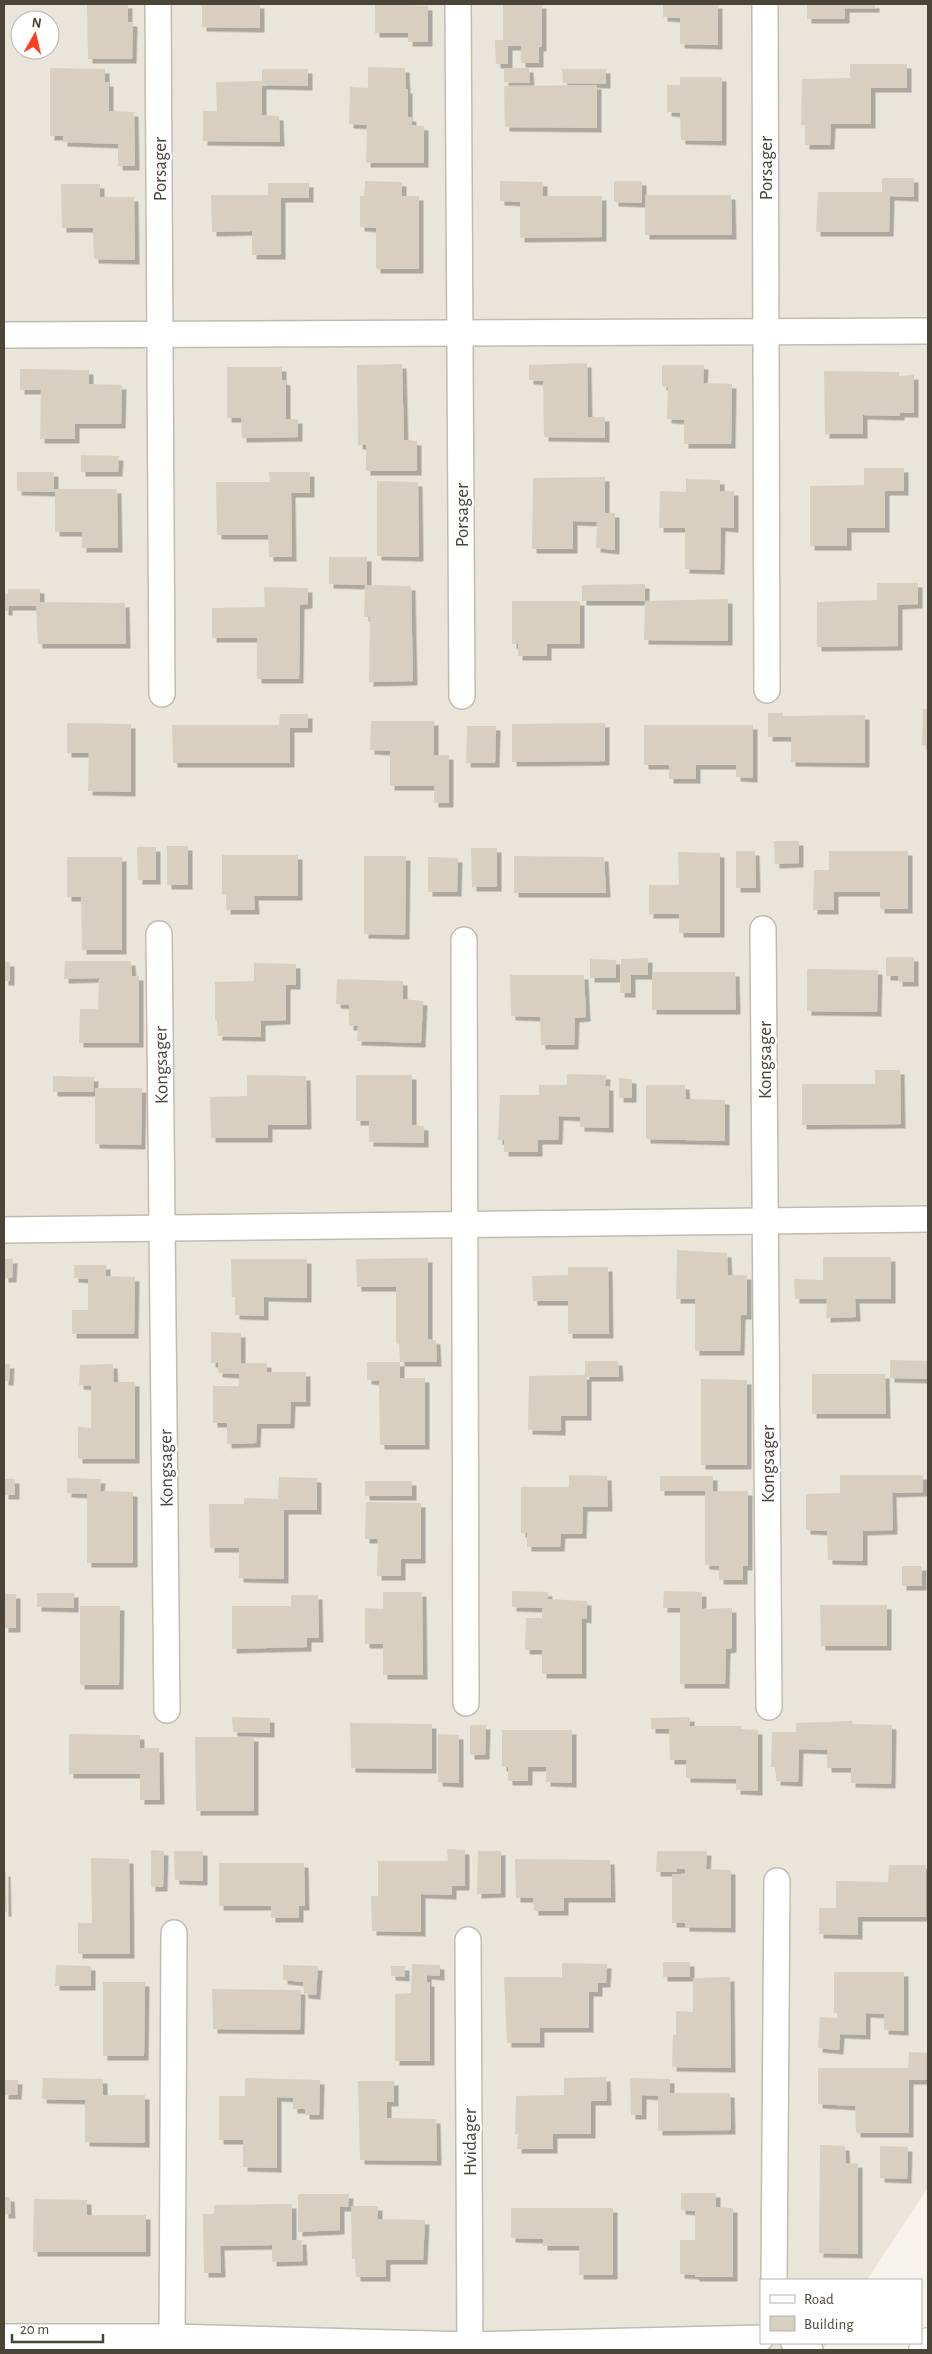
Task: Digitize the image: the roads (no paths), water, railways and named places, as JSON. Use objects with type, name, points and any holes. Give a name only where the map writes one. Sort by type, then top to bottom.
[{"type":"street","name":"Porsager","points":[[158,4],[162,694]]},
{"type":"street","name":"Porsager","points":[[458,4],[462,696]]},
{"type":"street","name":"Porsager","points":[[764,4],[766,690]]},
{"type":"street","points":[[4,335],[928,331]]},
{"type":"street","name":"Kongsager","points":[[763,929],[769,1707]]},
{"type":"street","name":"Kongsager","points":[[159,934],[167,1710]]},
{"type":"street","points":[[464,940],[466,1703]]},
{"type":"street","points":[[4,1230],[928,1219]]},
{"type":"street","points":[[774,2279],[777,1881]]},
{"type":"street","points":[[172,2344],[174,1934]]},
{"type":"street","name":"Hvidager","points":[[468,1940],[470,2348]]},
{"type":"street","points":[[4,2337],[172,2344],[470,2348],[760,2338]]},
{"type":"street","points":[[923,2350],[928,2342]]},
{"type":"street","points":[[796,2344],[810,2350]]}]
